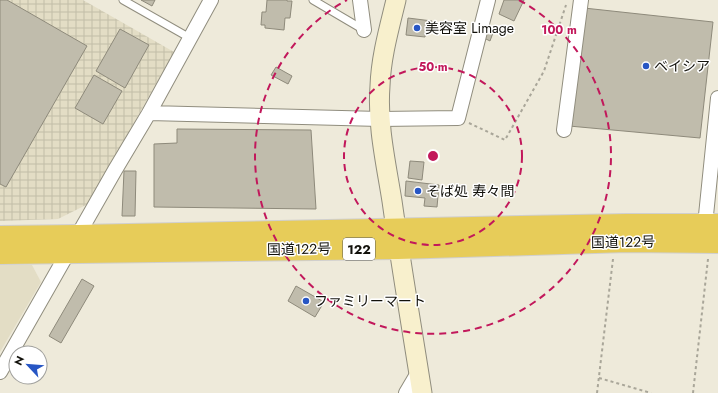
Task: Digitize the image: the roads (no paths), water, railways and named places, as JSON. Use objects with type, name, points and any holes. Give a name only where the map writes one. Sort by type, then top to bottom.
[{"type":"highway","name":"国道122号","points":[[397,239],[626,225],[713,233]]},
{"type":"highway","name":"国道122号","points":[[0,253],[73,244],[397,239],[615,242],[713,233]]},
{"type":"highway","name":"国道122号","points":[[0,237],[73,244]]},
{"type":"street","points":[[0,372],[149,113],[211,0]]},
{"type":"street","points":[[360,0],[364,30]]},
{"type":"street","points":[[396,0],[385,46],[381,75],[380,118],[397,239],[422,393]]},
{"type":"street","points":[[149,113],[380,118],[458,118],[488,0]]},
{"type":"street","points":[[564,130],[581,0]]},
{"type":"street","points":[[713,233],[718,98]]},
{"type":"street","points":[[406,393],[418,371]]},
{"type":"lane","points":[[123,0],[190,38]]},
{"type":"lane","points":[[313,0],[364,30]]},
{"type":"place","name":"美容室 Limage","points":[[417,28]]},
{"type":"place","name":"ベイシア","points":[[646,66]]},
{"type":"place","name":"そば処 寿々間","points":[[418,191]]},
{"type":"place","name":"ファミリーマート","points":[[306,301]]}]
